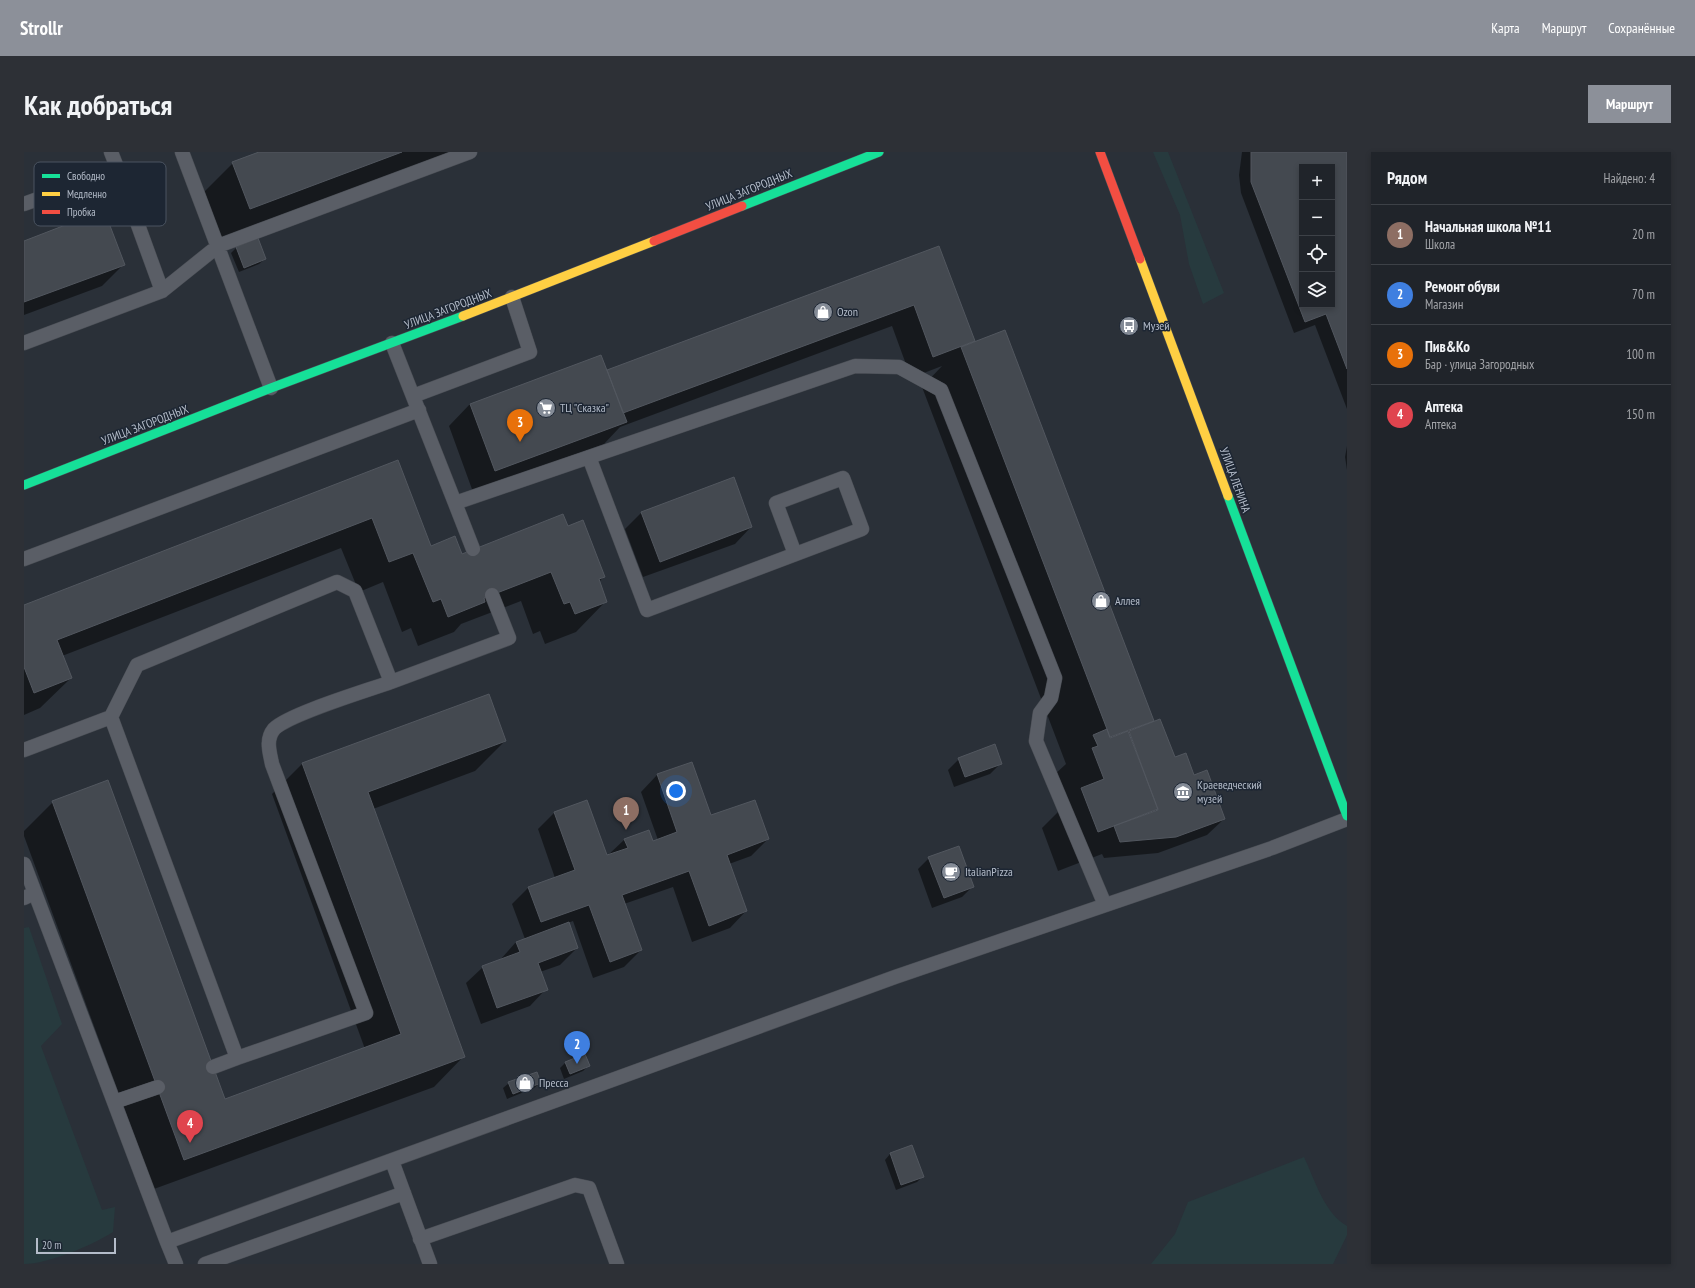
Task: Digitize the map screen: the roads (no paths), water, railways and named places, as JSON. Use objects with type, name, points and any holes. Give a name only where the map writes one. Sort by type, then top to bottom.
[{"type":"main road","name":"УЛИЦА ЗАГОРОДНЫХ","points":[[24,485],[271,388],[512,297],[879,152]]},
{"type":"main road","name":"УЛИЦА ЛЕНИНА","points":[[1100,152],[1347,816]]},
{"type":"lane","points":[[111,152],[115,162]]},
{"type":"lane","points":[[182,152],[271,388]]},
{"type":"lane","points":[[24,343],[162,291],[218,246],[470,152]]},
{"type":"lane","points":[[24,204],[34,200]]},
{"type":"lane","points":[[138,226],[162,291]]},
{"type":"lane","points":[[413,396],[530,352],[512,297]]},
{"type":"lane","points":[[392,343],[474,549]]},
{"type":"lane","points":[[455,503],[855,366],[899,367],[941,390],[1055,678],[1051,698],[1040,713],[1036,741],[1105,905]]},
{"type":"lane","points":[[24,559],[419,410]]},
{"type":"lane","points":[[589,457],[647,610],[862,529],[843,478],[776,503],[795,554]]},
{"type":"lane","points":[[24,750],[111,717],[137,665],[337,582],[355,591],[391,682]]},
{"type":"lane","points":[[213,1067],[366,1013],[272,764],[268,743],[273,730],[288,719],[509,638],[492,595]]},
{"type":"lane","points":[[111,717],[237,1058]]},
{"type":"lane","points":[[168,1242],[888,979],[1272,848],[1347,819]]},
{"type":"lane","points":[[24,864],[30,895],[114,1102],[176,1264]]},
{"type":"lane","points":[[114,1102],[158,1087]]},
{"type":"lane","points":[[392,1161],[430,1264]]},
{"type":"lane","points":[[420,1239],[575,1185],[589,1188],[617,1264]]},
{"type":"lane","points":[[205,1264],[404,1193]]},
{"type":"place","name":"Ozon","points":[[823,312]]},
{"type":"place","name":"Музей","points":[[1129,326]]},
{"type":"place","name":"ТЦ \"Сказка\"","points":[[546,408]]},
{"type":"place","name":"Пив&Ко","points":[[520,442]]},
{"type":"place","name":"Аллея","points":[[1101,601]]},
{"type":"place","name":"Краеведческий музей","points":[[1183,792]]},
{"type":"place","name":"Начальная школа №11","points":[[626,830]]},
{"type":"place","name":"ItalianPizza","points":[[951,872]]},
{"type":"place","name":"Ремонт обуви","points":[[577,1064]]},
{"type":"place","name":"Пресса","points":[[525,1083]]},
{"type":"place","name":"Аптека","points":[[190,1143]]}]
